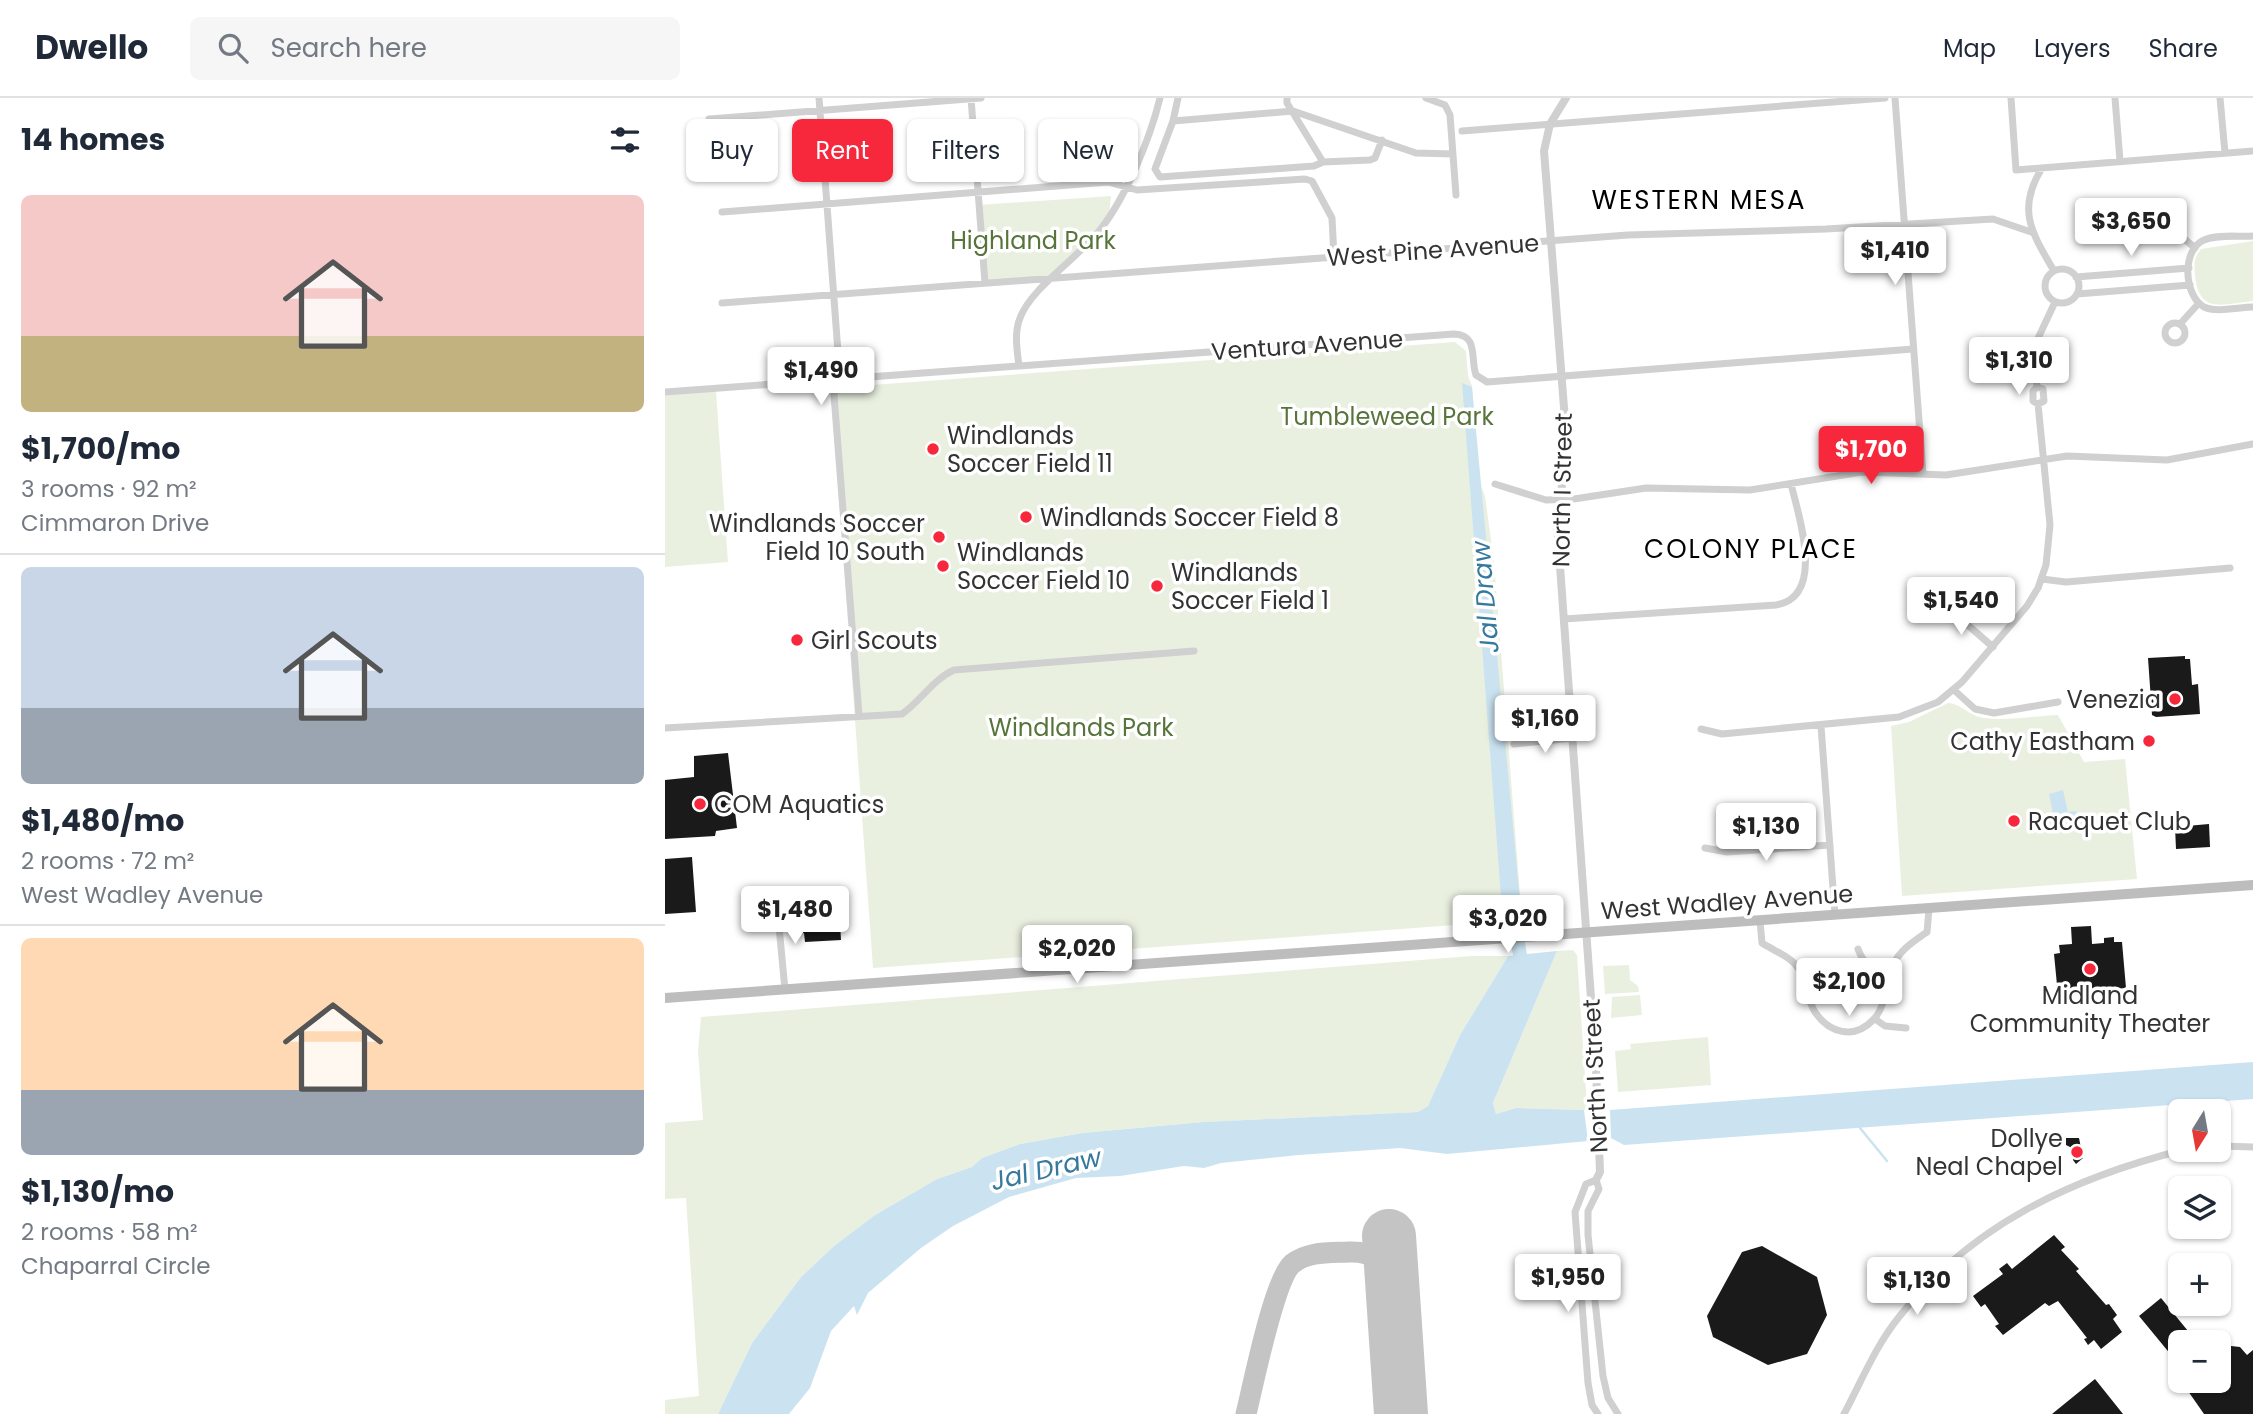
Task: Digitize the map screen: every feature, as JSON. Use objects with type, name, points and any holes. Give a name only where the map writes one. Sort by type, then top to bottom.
[{"type":"main road","name":"West Wadley Avenue","points":[[665,998],[2253,885]]},
{"type":"street","points":[[819,98],[841,379],[834,395],[859,715]]},
{"type":"street","points":[[971,98],[985,283]]},
{"type":"street","points":[[709,119],[981,98]]},
{"type":"street","points":[[1019,366],[1016,337],[1020,317],[1034,294],[1072,261],[1101,229],[1125,188],[1155,120],[1160,98]]},
{"type":"street","points":[[1178,98],[1173,121],[1155,169],[1160,177],[1370,160],[1375,158],[1382,141]]},
{"type":"street","points":[[1287,98],[1324,162]]},
{"type":"street","points":[[1426,98],[1445,105],[1448,109],[1456,195]]},
{"type":"street","name":"North I Street","points":[[1566,98],[1550,124],[1544,151],[1567,458],[1557,524],[1596,1068],[1599,1172],[1596,1180]]},
{"type":"street","points":[[1462,131],[1885,98]]},
{"type":"street","points":[[1895,98],[1923,474]]},
{"type":"street","points":[[2011,98],[2016,170],[2253,150]]},
{"type":"street","points":[[2115,98],[2120,161]]},
{"type":"street","points":[[2220,98],[2225,153]]},
{"type":"street","points":[[1173,121],[1293,111],[1416,153],[1453,154]]},
{"type":"street","points":[[2042,168],[2030,191],[2031,232],[2054,271]]},
{"type":"street","points":[[722,212],[1108,182],[1137,190],[1311,180],[1332,218],[1334,257]]},
{"type":"street","name":"West Pine Avenue","points":[[722,303],[1628,235],[1993,219],[2031,232]]},
{"type":"street","points":[[2174,230],[2195,248]]},
{"type":"street","points":[[2253,236],[2209,239],[2195,248],[2189,268],[2192,295],[2199,303],[2213,309],[2253,307]]},
{"type":"street","points":[[2076,277],[2189,268]]},
{"type":"street","points":[[2054,271],[2068,271],[2076,277],[2077,294],[2070,301],[2055,302],[2047,295],[2045,285],[2048,276],[2054,271]]},
{"type":"street","points":[[2077,294],[2190,285]]},
{"type":"street","points":[[1701,729],[1722,734],[1880,720],[1915,713],[1938,702],[1954,690],[2027,606],[2042,579],[2050,539],[2038,404],[2033,401],[2033,391],[2037,387],[2033,349],[2055,302]]},
{"type":"street","points":[[2181,324],[2199,303]]},
{"type":"street","name":"Ventura Avenue","points":[[665,392],[1454,334],[1465,335],[1471,341],[1474,370],[1482,381],[1913,349]]},
{"type":"street","points":[[1495,484],[1529,496],[1560,500],[1646,488],[1736,490],[1862,472],[1963,474],[2067,456],[2167,460],[2253,444]]},
{"type":"street","points":[[1564,619],[1776,605],[1791,601],[1801,591],[1805,568],[1803,532],[1791,484]]},
{"type":"street","points":[[2042,579],[2066,582],[2230,568]]},
{"type":"street","points":[[1948,607],[1993,647]]},
{"type":"street","points":[[665,728],[902,714],[913,707],[943,675],[954,670],[1194,651]]},
{"type":"street","points":[[1954,690],[1975,709],[1994,713],[2058,702]]},
{"type":"street","points":[[1821,726],[1835,915]]},
{"type":"street","points":[[1514,744],[1573,738]]},
{"type":"street","points":[[1705,848],[1727,852],[1830,845]]},
{"type":"street","points":[[777,905],[785,990]]},
{"type":"street","points":[[1760,920],[1762,943],[1793,962],[1807,983],[1813,1010],[1831,1028],[1844,1033],[1861,1030],[1875,1019],[1894,965],[1909,944],[1927,932],[1929,909]]},
{"type":"street","points":[[1858,949],[1862,960],[1874,970],[1890,976]]},
{"type":"street","points":[[1875,1019],[1885,1026],[1906,1028]]},
{"type":"street","points":[[2231,1146],[2253,1147]]},
{"type":"street","points":[[1844,1414],[1898,1318],[1955,1257],[1996,1226],[2062,1192],[2168,1153]]},
{"type":"street","points":[[1598,1414],[1592,1405],[1588,1383],[1575,1212],[1586,1184],[1596,1180],[1599,1189],[1588,1212],[1588,1235],[1608,1398],[1618,1414]]},
{"type":"street","points":[[1583,1318],[1597,1317]]},
{"type":"green space","name":"Highland Park","points":[[1111,196],[1109,217],[1052,278],[985,283],[978,205]]},
{"type":"green space","points":[[2253,241],[2253,301],[2222,305],[2207,302],[2197,288],[2195,275],[2195,261],[2201,249]]},
{"type":"green space","name":"Windlands Park","points":[[1455,342],[1466,351],[1468,376],[1472,386],[1478,478],[1485,496],[1494,562],[1522,920],[873,968],[831,388]]},
{"type":"green space","points":[[716,391],[728,562],[665,567],[665,395]]},
{"type":"green space","name":"Racquet Club","points":[[1948,703],[1974,715],[1993,719],[2058,715],[2084,762],[2125,759],[2137,879],[1902,896],[1891,726],[1909,722]]},
{"type":"green space","points":[[1573,950],[1577,955],[1587,1107],[1584,1110],[1516,1108],[1496,1114],[1493,1103],[1557,951]]},
{"type":"green space","points":[[1471,956],[1508,956],[1460,1035],[1428,1106],[1418,1112],[1203,1122],[1082,1133],[1020,1144],[982,1158],[972,1167],[937,1179],[875,1215],[834,1246],[801,1277],[752,1343],[718,1414],[665,1414],[665,1400],[699,1396],[686,1198],[665,1199],[665,1123],[703,1120],[698,1051],[701,1017]]},
{"type":"green space","points":[[1629,965],[1630,980],[1638,986],[1639,992],[1605,994],[1603,966]]},
{"type":"green space","points":[[1640,995],[1642,1015],[1611,1018],[1612,997]]},
{"type":"green space","points":[[1708,1037],[1711,1085],[1618,1092],[1615,1051],[1631,1049],[1630,1044]]},
{"type":"water","points":[[1462,383],[1472,387],[1522,922],[1503,923]]},
{"type":"water","points":[[2063,790],[2068,812],[2076,811],[2078,819],[2055,823],[2049,794]]},
{"type":"water","points":[[1557,951],[1493,1103],[1496,1114],[1516,1108],[1584,1110],[1588,1141],[1447,1154],[1400,1148],[1299,1155],[1221,1163],[1204,1168],[1184,1166],[1120,1176],[1076,1178],[1009,1197],[953,1226],[921,1248],[868,1293],[857,1315],[854,1306],[831,1331],[810,1388],[789,1414],[718,1414],[752,1343],[801,1277],[834,1246],[875,1215],[937,1179],[972,1167],[982,1158],[1020,1144],[1082,1133],[1203,1122],[1418,1112],[1428,1106],[1460,1035],[1508,956]]},
{"type":"water","points":[[2253,1062],[2253,1099],[2168,1099],[2168,1105],[1624,1145],[1611,1138],[1610,1110]]},
{"type":"building","name":"Venezia","points":[[2185,656],[2185,659],[2190,659],[2192,685],[2198,684],[2200,714],[2152,715],[2148,658]]},
{"type":"building","name":"COM Aquatics","points":[[728,753],[737,828],[716,831],[715,836],[665,839],[665,780],[694,777],[694,756]]},
{"type":"building","points":[[2209,824],[2210,847],[2176,849],[2175,827]]},
{"type":"building","points":[[692,857],[696,912],[665,914],[665,859]]},
{"type":"building","points":[[840,922],[841,940],[805,942],[804,933],[800,934],[800,926]]},
{"type":"building","name":"Midland Community Theater","points":[[2091,926],[2092,944],[2104,943],[2104,938],[2114,937],[2114,942],[2122,942],[2126,988],[2078,992],[2078,988],[2063,989],[2063,984],[2057,985],[2054,954],[2060,953],[2059,945],[2072,944],[2071,927]]},
{"type":"building","name":"Dollye Neal Chapel","points":[[2066,1138],[2079,1138],[2083,1158],[2076,1164],[2072,1148],[2066,1145]]},
{"type":"building","points":[[2054,1235],[2065,1247],[2061,1250],[2079,1269],[2076,1271],[2117,1315],[2113,1319],[2122,1332],[2101,1349],[2094,1340],[2088,1345],[2084,1339],[2087,1338],[2058,1301],[2049,1306],[2045,1303],[2003,1335],[1995,1326],[1999,1324],[1985,1304],[1981,1307],[1973,1296],[2003,1274],[1999,1269],[2007,1263],[2012,1269]]},
{"type":"building","points":[[1762,1246],[1817,1277],[1827,1315],[1807,1354],[1768,1365],[1713,1337],[1707,1316],[1742,1252]]},
{"type":"building","points":[[2161,1298],[2168,1307],[2168,1316],[2176,1316],[2187,1330],[2168,1330],[2168,1351],[2139,1316]]},
{"type":"building","points":[[2231,1346],[2240,1347],[2247,1355],[2253,1350],[2253,1414],[2204,1414],[2189,1393],[2231,1393]]},
{"type":"building","points":[[2095,1379],[2123,1414],[2052,1414]]},
{"type":"waterway","name":"Jal Draw","points":[[1511,906],[1521,960],[1516,971]]},
{"type":"waterway","points":[[1860,1128],[1887,1161]]},
{"type":"taxiway","points":[[1246,1414],[1271,1311],[1285,1274],[1292,1264],[1319,1254],[1365,1253],[1377,1259],[1392,1284]]},
{"type":"runway","points":[[1389,1236],[1401,1414]]},
{"type":"place","name":"Windlands Soccer Field 11","points":[[933,449]]},
{"type":"place","name":"Windlands Soccer Field 8","points":[[1026,517]]},
{"type":"place","name":"Windlands Soccer Field 10 South","points":[[939,537]]},
{"type":"place","name":"Windlands Soccer Field 10","points":[[943,566]]},
{"type":"place","name":"Windlands Soccer Field 1","points":[[1157,586]]},
{"type":"place","name":"Girl Scouts","points":[[797,640]]},
{"type":"place","name":"Venezia","points":[[2175,699]]},
{"type":"place","name":"Cathy Eastham","points":[[2149,741]]},
{"type":"place","name":"COM Aquatics","points":[[700,804]]},
{"type":"place","name":"Racquet Club","points":[[2014,821]]},
{"type":"place","name":"Midland Community Theater","points":[[2090,969]]},
{"type":"place","name":"Dollye Neal Chapel","points":[[2077,1152]]},
{"type":"district","name":"WESTERN MESA","points":[[1699,200]]},
{"type":"district","name":"COLONY PLACE","points":[[1751,549]]},
{"type":"park label","name":"Tumbleweed Park","points":[[1387,416]]}]
